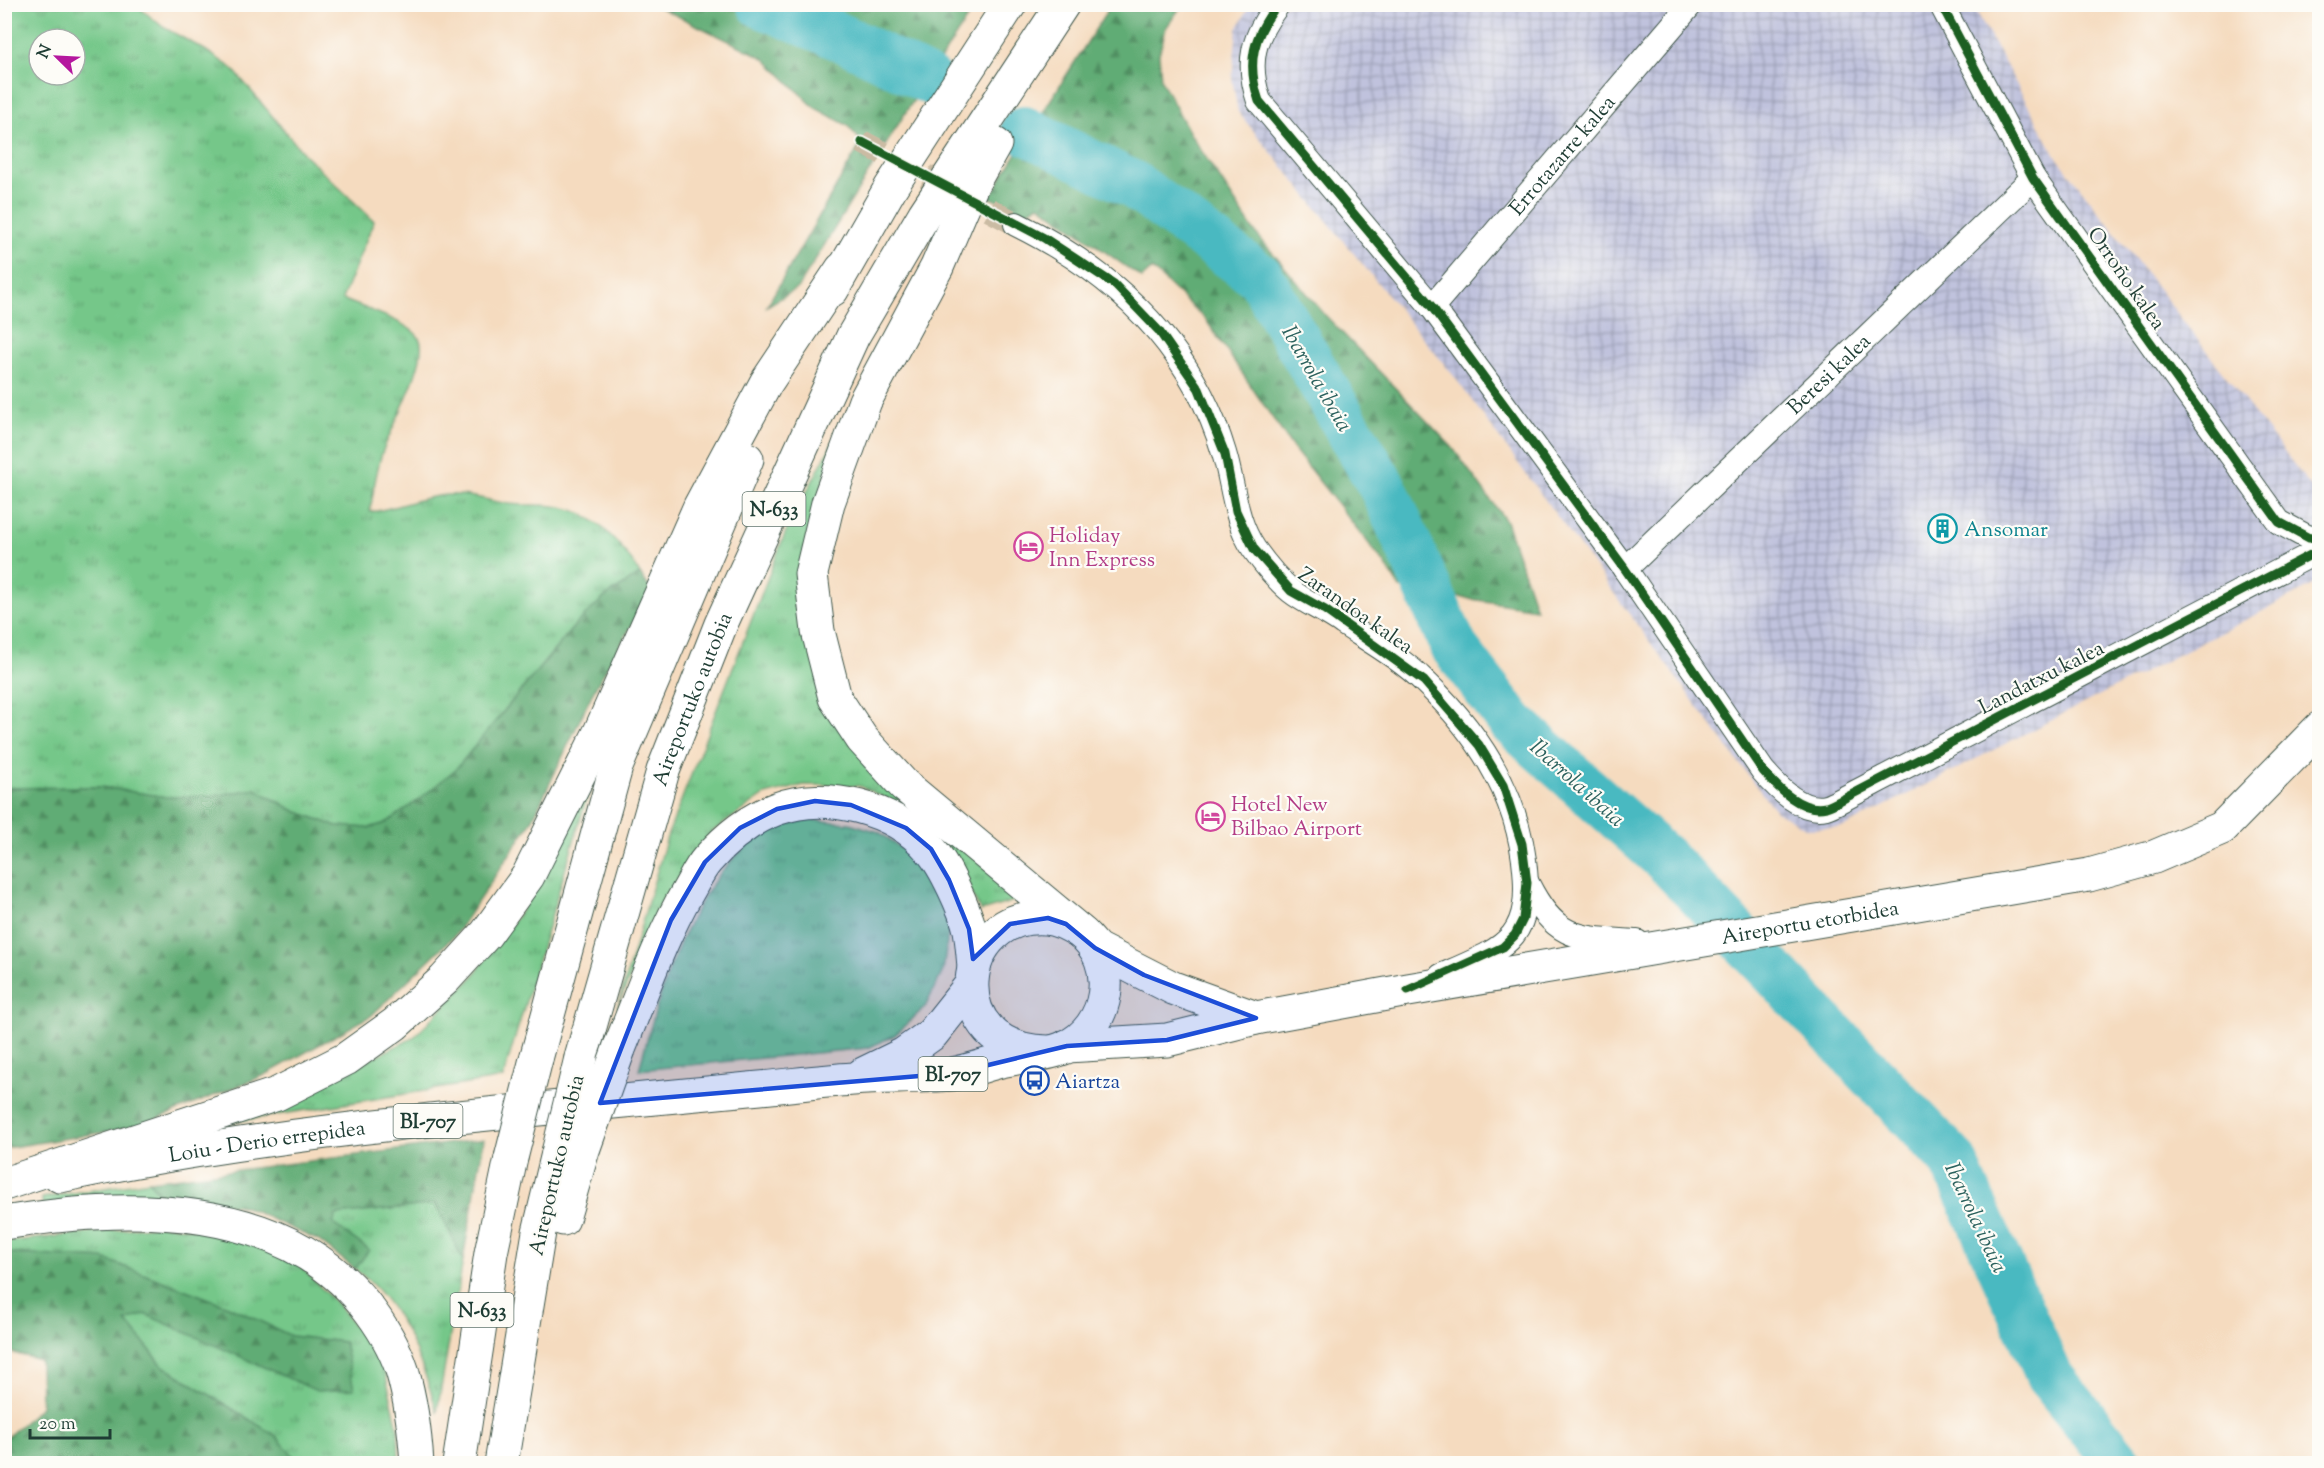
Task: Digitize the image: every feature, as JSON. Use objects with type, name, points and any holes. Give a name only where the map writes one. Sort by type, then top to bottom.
[{"type":"main road","name":"Aireportuko autobia","points":[[459,1464],[491,1253],[511,1158],[616,767],[682,608],[757,438],[842,269],[891,187],[1010,4]]},
{"type":"main road","name":"Aireportuko autobia","points":[[502,1452],[539,1232],[570,1152],[581,1058],[663,771],[722,624],[853,336],[912,235],[1063,4]]},
{"type":"main road","points":[[1072,4],[973,183],[937,267],[865,401],[828,502],[811,574],[818,631],[835,698],[862,739],[904,785],[1089,941]]},
{"type":"main road","points":[[4,1186],[277,1094],[354,1053],[395,1024],[451,973],[486,934],[528,876],[600,732],[700,506],[766,382],[842,269]]},
{"type":"main road","name":"Aireportu etorbidea","points":[[1256,1018],[2090,874],[2154,857],[2222,828],[2319,728]]},
{"type":"main road","points":[[570,1152],[619,1049],[671,920],[705,862],[740,828],[777,809],[815,801],[851,804],[889,817],[931,849],[949,880],[969,928],[973,976]]},
{"type":"main road","name":"BI-707","points":[[855,1078],[904,1054],[932,1034],[973,976],[982,949],[994,934],[1020,921],[1048,918],[1066,924],[1089,941],[1173,988],[1256,1018]]},
{"type":"main road","name":"BI-707","points":[[855,1078],[956,1073],[1058,1049],[1089,1029],[1104,1004],[1106,985],[1103,966],[1089,941]]},
{"type":"main road","name":"BI-707","points":[[973,976],[974,1005],[982,1022],[994,1036],[1011,1047],[1029,1052],[1167,1040],[1256,1018]]},
{"type":"main road","name":"Loiu - Derio errepidea","points":[[4,1186],[261,1142],[442,1119],[855,1078]]},
{"type":"main road","points":[[4,1223],[101,1212],[185,1215],[235,1223],[295,1246],[346,1282],[379,1322],[401,1368],[414,1421],[417,1464]]},
{"type":"street","name":"Landatxu kalea","points":[[1278,4],[1258,39],[1251,60],[1252,80],[1259,101],[1432,307],[1626,569],[1777,787],[1803,805],[1824,808],[1847,797],[2251,588],[2319,550]]},
{"type":"street","name":"Errotazarre kalea","points":[[1432,307],[1691,4]]},
{"type":"street","name":"Orroño kalea","points":[[1941,4],[2033,178],[2278,522],[2309,538],[2319,537]]},
{"type":"street","name":"Beresi kalea","points":[[1626,569],[2033,178]]},
{"type":"street","name":"Zarandoa kalea","points":[[1016,224],[1044,238],[1114,284],[1159,331],[1199,389],[1225,454],[1236,511],[1254,549],[1291,591],[1334,616],[1424,681],[1479,745],[1503,784],[1522,844],[1527,884],[1523,920],[1515,935],[1503,946],[1408,990]]},
{"type":"street","name":"Zarandoa kalea","points":[[1527,884],[1538,906],[1571,935],[1680,945]]},
{"type":"highlighted area","points":[[815,801],[851,805],[906,828],[931,849],[949,880],[969,929],[973,959],[1010,924],[1048,918],[1066,924],[1095,948],[1144,975],[1256,1018],[1167,1040],[1067,1046],[955,1073],[600,1103],[671,920],[705,862],[740,828],[777,809]]},
{"type":"shaded area","points":[[1250,5],[1973,5],[2056,156],[2319,497],[2319,582],[1844,827],[1807,829],[1776,811],[1756,786],[1453,375],[1238,112],[1232,78],[1237,29]]},
{"type":"green space","points":[[5,5],[136,5],[163,27],[232,68],[304,154],[374,221],[342,299],[406,326],[419,338],[421,347],[415,377],[382,453],[370,512],[426,498],[454,495],[510,504],[561,507],[574,510],[597,523],[617,542],[640,574],[605,597],[576,624],[456,769],[386,823],[369,828],[336,826],[295,811],[255,789],[213,796],[166,797],[101,787],[5,788]]},
{"type":"green space","points":[[655,5],[976,5],[904,115],[798,288],[767,306],[862,142],[847,125],[815,108],[764,58]]},
{"type":"green space","points":[[1111,5],[1182,5],[1166,28],[1159,54],[1161,80],[1191,135],[1254,231],[1326,316],[1452,447],[1506,521],[1536,609],[1400,588],[1385,564],[1293,448],[1206,320],[1152,269],[1142,278],[1039,205],[1024,214],[989,197]]},
{"type":"green space","points":[[837,434],[807,537],[826,702],[1018,900],[981,911],[943,845],[903,807],[860,786],[804,785],[765,795],[713,831],[663,900],[617,1008],[667,837],[786,531]]},
{"type":"green space","points":[[640,574],[652,591],[595,688],[532,821],[456,934],[371,1016],[265,1075],[137,1127],[5,1148],[5,788],[101,787],[167,797],[213,796],[255,789],[295,811],[336,826],[369,828],[386,823],[456,769],[576,624],[605,597]]},
{"type":"green space","points":[[593,777],[503,1078],[227,1123],[318,1085],[413,1038],[472,978],[533,894]]},
{"type":"green space","points":[[810,820],[849,823],[879,832],[914,858],[935,883],[949,927],[943,971],[925,1007],[895,1035],[868,1048],[639,1070],[668,972],[682,938],[718,877],[740,852],[766,833],[782,826]]},
{"type":"green space","points":[[484,1139],[463,1260],[436,1204],[336,1215],[333,1224],[369,1250],[355,1269],[319,1241],[243,1206],[163,1198],[149,1181]]},
{"type":"green space","points":[[149,1181],[163,1198],[42,1205],[42,1198]]},
{"type":"green space","points":[[436,1204],[463,1260],[437,1412],[416,1352],[397,1315],[385,1298],[355,1269],[368,1250],[333,1224],[335,1215]]},
{"type":"green space","points":[[163,1225],[228,1234],[298,1264],[339,1306],[383,1364],[398,1428],[399,1463],[299,1463],[276,1436],[163,1366],[126,1321],[145,1314],[218,1346],[344,1342],[291,1336],[228,1306],[104,1259],[5,1253],[4,1242]]},
{"type":"green space","points":[[5,1253],[104,1259],[228,1306],[291,1336],[344,1342],[354,1389],[317,1391],[145,1314],[126,1321],[163,1366],[276,1436],[299,1463],[5,1463],[5,1439],[41,1407],[40,1360],[5,1351]]},
{"type":"waterway","name":"Ibarrola ibaia","points":[[761,4],[845,39],[932,82]]},
{"type":"waterway","name":"Ibarrola ibaia","points":[[1024,130],[1134,185],[1260,277],[1384,490],[1454,647],[1513,724],[1666,860],[1953,1160],[2050,1377],[2120,1464]]},
{"type":"tunnel","points":[[862,142],[1016,224]]},
{"type":"cycle path","points":[[1278,4],[1263,27],[1254,50],[1253,74],[1259,101],[1432,307],[1625,569],[1763,771],[1782,791],[1799,802],[1817,808],[1834,804],[2320,550]]},
{"type":"cycle path","points":[[1941,4],[2033,178],[2279,522],[2309,538],[2320,537]]},
{"type":"cycle path","points":[[862,142],[1044,238],[1114,284],[1159,331],[1199,389],[1225,454],[1236,511],[1254,549],[1291,591],[1325,610],[1424,681],[1479,745],[1503,785],[1522,844],[1527,883],[1523,919],[1515,935],[1503,947],[1408,990]]},
{"type":"place","name":"Ansomar","points":[[1943,529]]},
{"type":"place","name":"Holiday Inn Express","points":[[1028,547]]},
{"type":"place","name":"Hotel New Bilbao Airport","points":[[1210,816]]},
{"type":"place","name":"Aiartza","points":[[1034,1081]]}]
